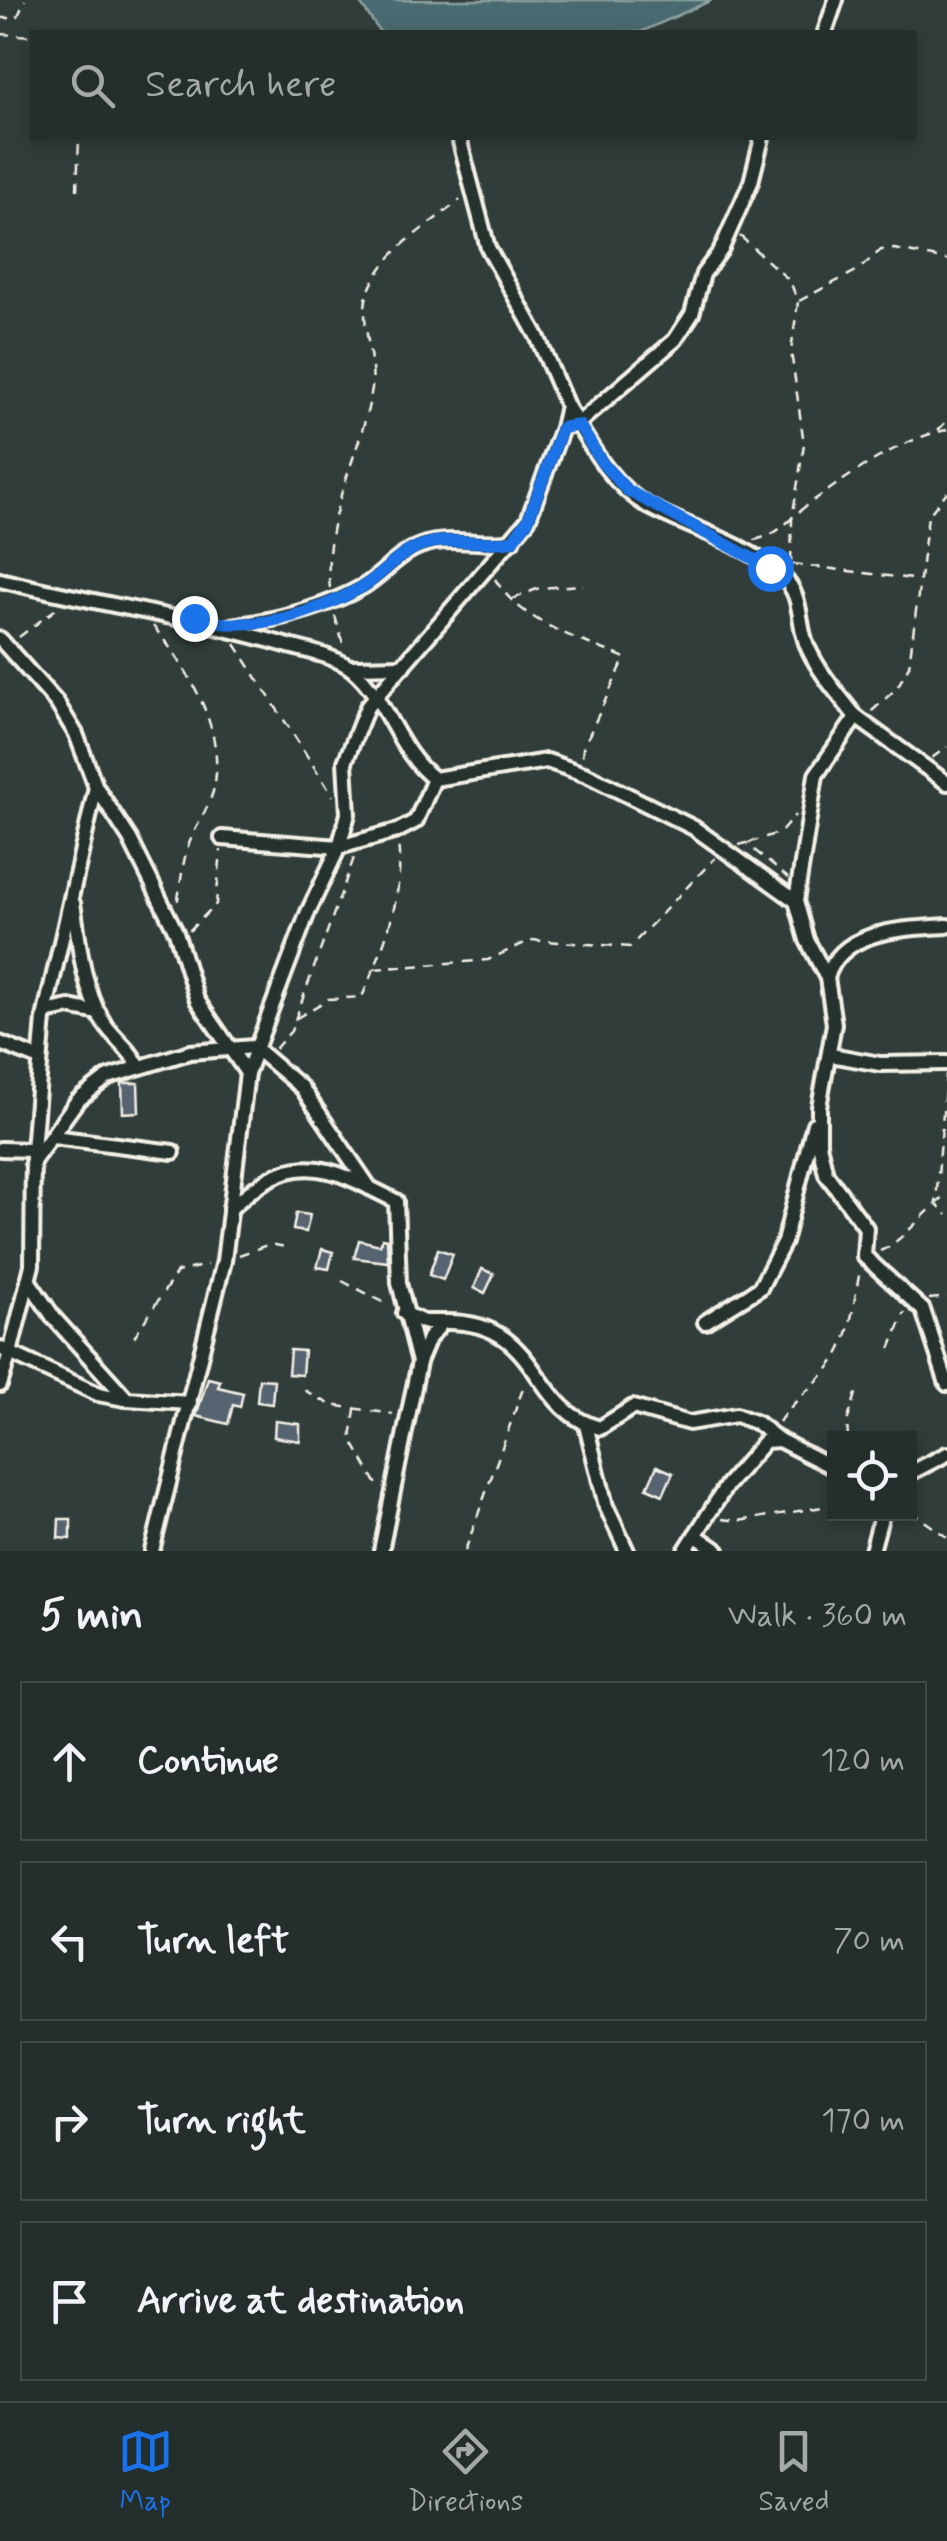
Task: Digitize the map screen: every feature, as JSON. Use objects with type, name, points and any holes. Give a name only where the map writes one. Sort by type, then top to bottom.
[{"type":"street","points":[[826,30],[836,0]]},
{"type":"street","points":[[460,140],[488,248],[537,336],[567,406],[603,464],[647,505],[733,545],[786,579],[799,602],[806,645],[856,717],[947,783]]},
{"type":"street","points":[[562,428],[579,425],[601,400],[675,340],[692,314],[703,274],[732,231],[752,182],[762,140]]},
{"type":"street","points":[[152,1551],[224,1260],[247,1073],[254,1047],[339,846],[348,814],[345,762],[367,707],[490,570],[528,520],[567,406]]},
{"type":"street","points":[[224,627],[280,620],[332,600],[365,586],[414,548],[455,540],[512,541]]},
{"type":"street","points":[[0,580],[224,627],[351,667],[403,666]]},
{"type":"street","points":[[3,643],[57,703],[76,734],[96,787],[130,839],[172,926],[198,1000],[247,1073]]},
{"type":"street","points":[[351,667],[376,696],[420,768],[434,779],[547,761],[581,772],[694,828],[797,895]]},
{"type":"street","points":[[705,1322],[760,1288],[784,1242],[819,1108],[834,1024],[827,978],[806,940],[797,895],[816,774],[856,717]]},
{"type":"street","points":[[222,838],[356,844],[416,821],[434,779]]},
{"type":"street","points":[[0,1385],[5,1350],[28,1280],[32,1157],[46,1012],[96,787]]},
{"type":"street","points":[[72,896],[80,947],[99,1013],[130,1048],[139,1067]]},
{"type":"street","points":[[827,978],[833,957],[852,942],[888,932],[947,926]]},
{"type":"street","points":[[46,1012],[69,1007],[99,1013]]},
{"type":"street","points":[[0,1043],[40,1059]]},
{"type":"street","points":[[32,1157],[92,1086],[190,1052],[254,1047],[302,1088],[370,1188]]},
{"type":"street","points":[[831,1055],[880,1064],[947,1063]]},
{"type":"street","points":[[819,1108],[819,1144],[826,1174],[866,1228],[864,1256],[923,1310],[947,1384]]},
{"type":"street","points":[[52,1136],[173,1152]]},
{"type":"street","points":[[0,1149],[32,1157]]},
{"type":"street","points":[[230,1209],[258,1183],[296,1169],[326,1167],[396,1201],[404,1313],[419,1362]]},
{"type":"street","points":[[28,1280],[54,1318],[126,1399]]},
{"type":"street","points":[[404,1313],[423,1322],[480,1326],[509,1338],[548,1390],[586,1425],[600,1428],[633,1407],[689,1423],[736,1416],[827,1464]]},
{"type":"street","points":[[381,1551],[419,1362],[429,1338],[443,1322]]},
{"type":"street","points":[[5,1350],[98,1394],[190,1404]]},
{"type":"street","points":[[586,1425],[606,1506],[627,1551]]},
{"type":"street","points":[[685,1551],[705,1518],[765,1441],[776,1437]]},
{"type":"street","points":[[917,1469],[947,1454]]},
{"type":"street","points":[[872,1551],[880,1521]]},
{"type":"street","points":[[695,1534],[718,1551]]},
{"type":"path","points":[[0,18],[17,18],[26,0]]},
{"type":"path","points":[[0,34],[30,36]]},
{"type":"path","points":[[77,190],[78,140]]},
{"type":"path","points":[[351,667],[332,600],[326,556],[332,515],[372,391],[374,358],[366,294],[388,260],[415,231],[472,190]]},
{"type":"path","points":[[732,231],[790,280],[798,302],[791,351],[804,444],[792,519],[790,564],[799,602]]},
{"type":"path","points":[[798,302],[858,270],[881,250],[947,260]]},
{"type":"path","points":[[937,432],[947,422]]},
{"type":"path","points":[[733,545],[776,535],[792,519],[869,466],[947,430]]},
{"type":"path","points":[[856,717],[876,709],[898,688],[909,666],[928,516],[947,492]]},
{"type":"path","points":[[770,568],[790,564],[921,580]]},
{"type":"path","points":[[490,570],[511,600],[537,620],[624,658],[583,748],[581,772]]},
{"type":"path","points":[[511,600],[539,588],[583,586]]},
{"type":"path","points":[[3,643],[72,598]]},
{"type":"path","points":[[138,609],[194,679],[212,748],[213,791],[189,841],[172,926]]},
{"type":"path","points":[[224,627],[334,799]]},
{"type":"path","points":[[923,765],[947,746]]},
{"type":"path","points":[[374,969],[488,960],[531,940],[630,947],[724,849],[780,832],[798,811]]},
{"type":"path","points":[[296,1018],[328,999],[362,997],[386,942],[402,872],[397,831]]},
{"type":"path","points":[[178,941],[216,904],[222,838]]},
{"type":"path","points":[[746,843],[778,866],[797,895]]},
{"type":"path","points":[[267,1058],[296,1018],[355,864],[356,844]]},
{"type":"path","points":[[947,1063],[936,1203],[947,1215]]},
{"type":"path","points":[[776,1437],[792,1404],[830,1368],[844,1343],[864,1256],[894,1246],[922,1213],[947,1195]]},
{"type":"path","points":[[134,1336],[177,1272],[270,1244],[285,1247]]},
{"type":"path","points":[[342,1281],[404,1313]]},
{"type":"path","points":[[465,1551],[525,1379]]},
{"type":"path","points":[[304,1390],[332,1405],[381,1413],[411,1410]]},
{"type":"path","points":[[849,1431],[857,1391]]},
{"type":"path","points":[[355,1409],[351,1439],[389,1506]]},
{"type":"path","points":[[705,1518],[739,1521],[827,1506]]},
{"type":"path","points":[[917,1515],[947,1538]]},
{"type":"water","points":[[358,0],[712,0],[645,30],[379,30]]},
{"type":"building","points":[[122,1083],[138,1083],[139,1112],[123,1113]]},
{"type":"building","points":[[296,1213],[310,1215],[306,1232],[293,1230]]},
{"type":"building","points":[[382,1238],[387,1239],[388,1262],[354,1258],[359,1240],[380,1245]]},
{"type":"building","points":[[322,1249],[333,1252],[329,1269],[317,1267]]},
{"type":"building","points":[[438,1249],[453,1254],[443,1280],[429,1275]]},
{"type":"building","points":[[482,1269],[494,1274],[485,1293],[474,1288]]},
{"type":"building","points":[[290,1350],[304,1351],[302,1375],[288,1374]]},
{"type":"building","points":[[208,1378],[220,1381],[218,1387],[243,1393],[240,1407],[233,1405],[228,1424],[196,1416]]},
{"type":"building","points":[[259,1379],[274,1380],[272,1404],[257,1402]]},
{"type":"building","points":[[275,1421],[300,1424],[300,1441],[274,1437]]},
{"type":"building","points":[[657,1466],[673,1473],[663,1495],[647,1488]]},
{"type":"building","points":[[59,1519],[71,1519],[71,1539],[58,1538]]},
{"type":"route","points":[[194,618],[224,627],[280,620],[365,586],[414,548],[455,540],[486,544],[512,541],[528,520],[562,428],[579,425],[603,464],[647,505],[748,552],[770,568]]}]
